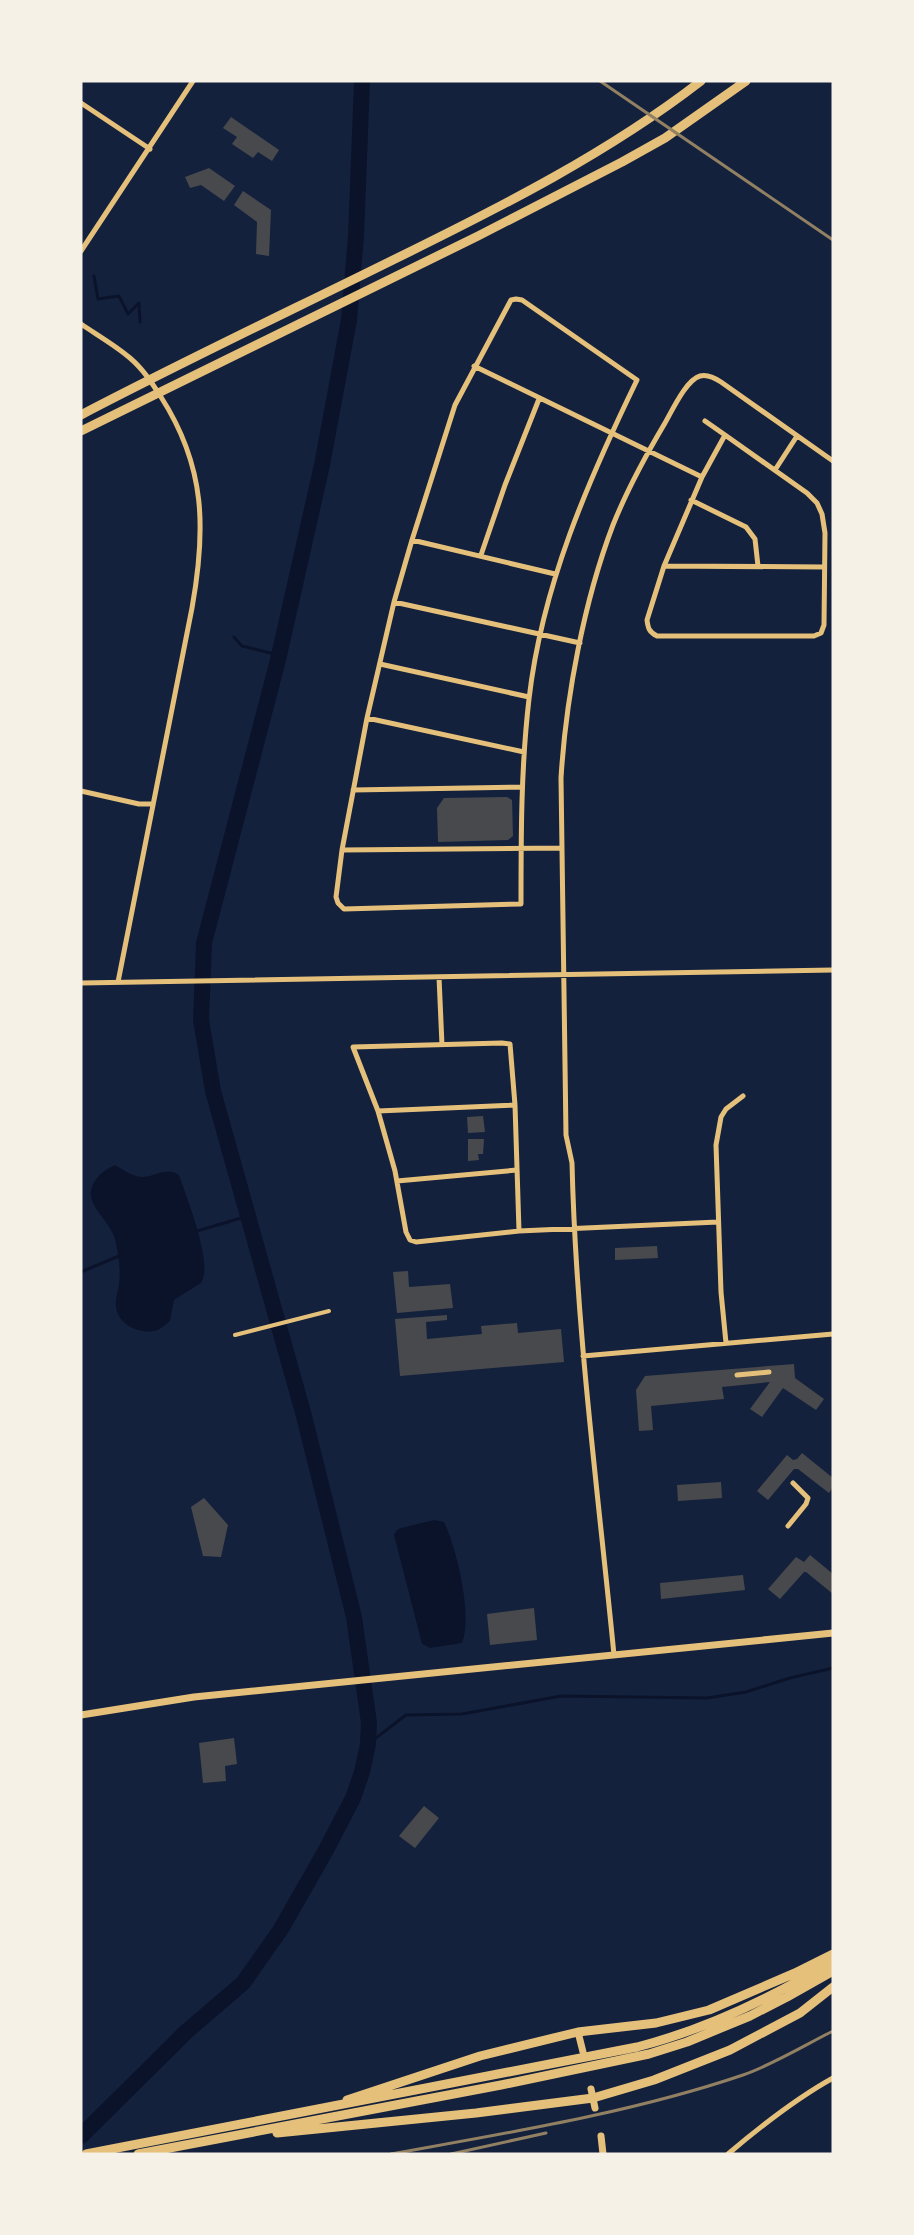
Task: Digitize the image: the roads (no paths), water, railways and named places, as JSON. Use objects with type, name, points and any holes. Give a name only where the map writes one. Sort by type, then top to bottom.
[{"type":"main road","points":[[81,415],[471,222],[571,167],[625,134],[701,81]]},
{"type":"main road","points":[[81,431],[478,236],[665,138],[746,81]]},
{"type":"main road","points":[[274,2119],[350,2099],[480,2056],[578,2032],[656,2023],[709,2010],[833,1954]]},
{"type":"main road","points":[[138,2154],[155,2146],[274,2119],[581,2059],[663,2040],[697,2029],[751,2006],[784,1990],[833,1961]]},
{"type":"main road","points":[[221,2138],[650,2054],[687,2042],[750,2016],[833,1971]]},
{"type":"main road","points":[[86,2154],[476,2113],[654,2080],[730,2050],[800,2013],[833,1987]]},
{"type":"street","points":[[81,251],[193,81]]},
{"type":"street","points":[[81,103],[150,149]]},
{"type":"street","points":[[512,300],[522,300],[638,380],[612,433],[578,510],[555,574],[541,634],[529,697],[521,787],[521,904],[344,909],[336,897],[342,850],[394,602],[455,405],[474,366],[512,300]]},
{"type":"street","points":[[81,324],[130,358],[146,375],[171,413],[182,437],[200,501],[201,548],[197,578],[118,982]]},
{"type":"street","points":[[474,366],[702,477]]},
{"type":"street","points":[[614,1655],[583,1356],[572,1163],[566,1135],[561,778],[563,743],[580,643],[614,524],[649,451],[681,395],[692,381],[699,376],[710,376],[721,382],[833,461]]},
{"type":"street","points":[[482,555],[505,485],[539,399]]},
{"type":"street","points":[[705,421],[725,435],[775,471],[807,493],[817,503],[822,514],[825,533],[824,625],[821,633],[814,636],[657,636],[651,633],[648,627],[647,620],[664,566],[702,477],[725,435]]},
{"type":"street","points":[[775,471],[797,436]]},
{"type":"street","points":[[692,500],[746,527],[754,539],[758,566]]},
{"type":"street","points":[[412,540],[555,574]]},
{"type":"street","points":[[664,566],[824,567]]},
{"type":"street","points":[[394,602],[580,643]]},
{"type":"street","points":[[380,664],[529,697]]},
{"type":"street","points":[[368,718],[524,752]]},
{"type":"street","points":[[353,790],[521,787]]},
{"type":"street","points":[[81,791],[139,804],[152,804]]},
{"type":"street","points":[[342,850],[561,848]]},
{"type":"street","points":[[81,983],[833,970]]},
{"type":"street","points":[[439,977],[442,1045]]},
{"type":"street","points":[[519,1231],[510,1044],[353,1047],[378,1111],[397,1181],[406,1232],[410,1240],[416,1242],[519,1231],[718,1222]]},
{"type":"street","points":[[726,1343],[721,1292],[716,1145],[718,1126],[726,1109],[743,1096]]},
{"type":"street","points":[[378,1111],[514,1105]]},
{"type":"street","points":[[397,1181],[517,1170]]},
{"type":"street","points":[[235,1335],[329,1311]]},
{"type":"street","points":[[583,1356],[833,1334]]},
{"type":"street","points":[[738,1375],[769,1372]]},
{"type":"street","points":[[788,1526],[806,1504],[808,1498],[793,1483]]},
{"type":"street","points":[[81,1715],[194,1697],[833,1634]]},
{"type":"street","points":[[578,2032],[583,2052]]},
{"type":"street","points":[[728,2154],[757,2129],[833,2078]]},
{"type":"street","points":[[592,2093],[596,2108]]},
{"type":"street","points":[[601,2136],[603,2154]]},
{"type":"water","points":[[115,1165],[142,1177],[170,1172],[179,1175],[202,1246],[204,1274],[201,1283],[174,1300],[170,1321],[154,1331],[142,1331],[125,1323],[116,1307],[120,1273],[115,1239],[91,1197],[92,1186],[97,1178]]},
{"type":"water","points":[[434,1520],[444,1522],[454,1548],[462,1582],[466,1616],[462,1643],[430,1648],[422,1644],[394,1535],[401,1528]]},
{"type":"waterway","points":[[81,2136],[187,2031],[243,1983],[281,1929],[326,1850],[353,1798],[368,1744],[369,1723],[354,1617],[304,1416],[213,1091],[201,1020],[204,943],[278,660],[322,465],[349,320],[356,236],[362,81]]},
{"type":"waterway","points":[[94,276],[98,299],[119,296],[128,314],[139,303],[140,322]]},
{"type":"waterway","points":[[234,637],[242,646],[279,655]]},
{"type":"waterway","points":[[197,1231],[248,1216]]},
{"type":"waterway","points":[[81,1272],[119,1256]]},
{"type":"waterway","points":[[368,1744],[406,1715],[462,1714],[561,1696],[707,1698],[746,1692],[833,1668]]},
{"type":"railway","points":[[600,81],[833,240]]},
{"type":"railway","points":[[391,2154],[569,2121],[657,2100],[754,2071],[833,2031]]},
{"type":"railway","points":[[451,2154],[546,2133]]}]
